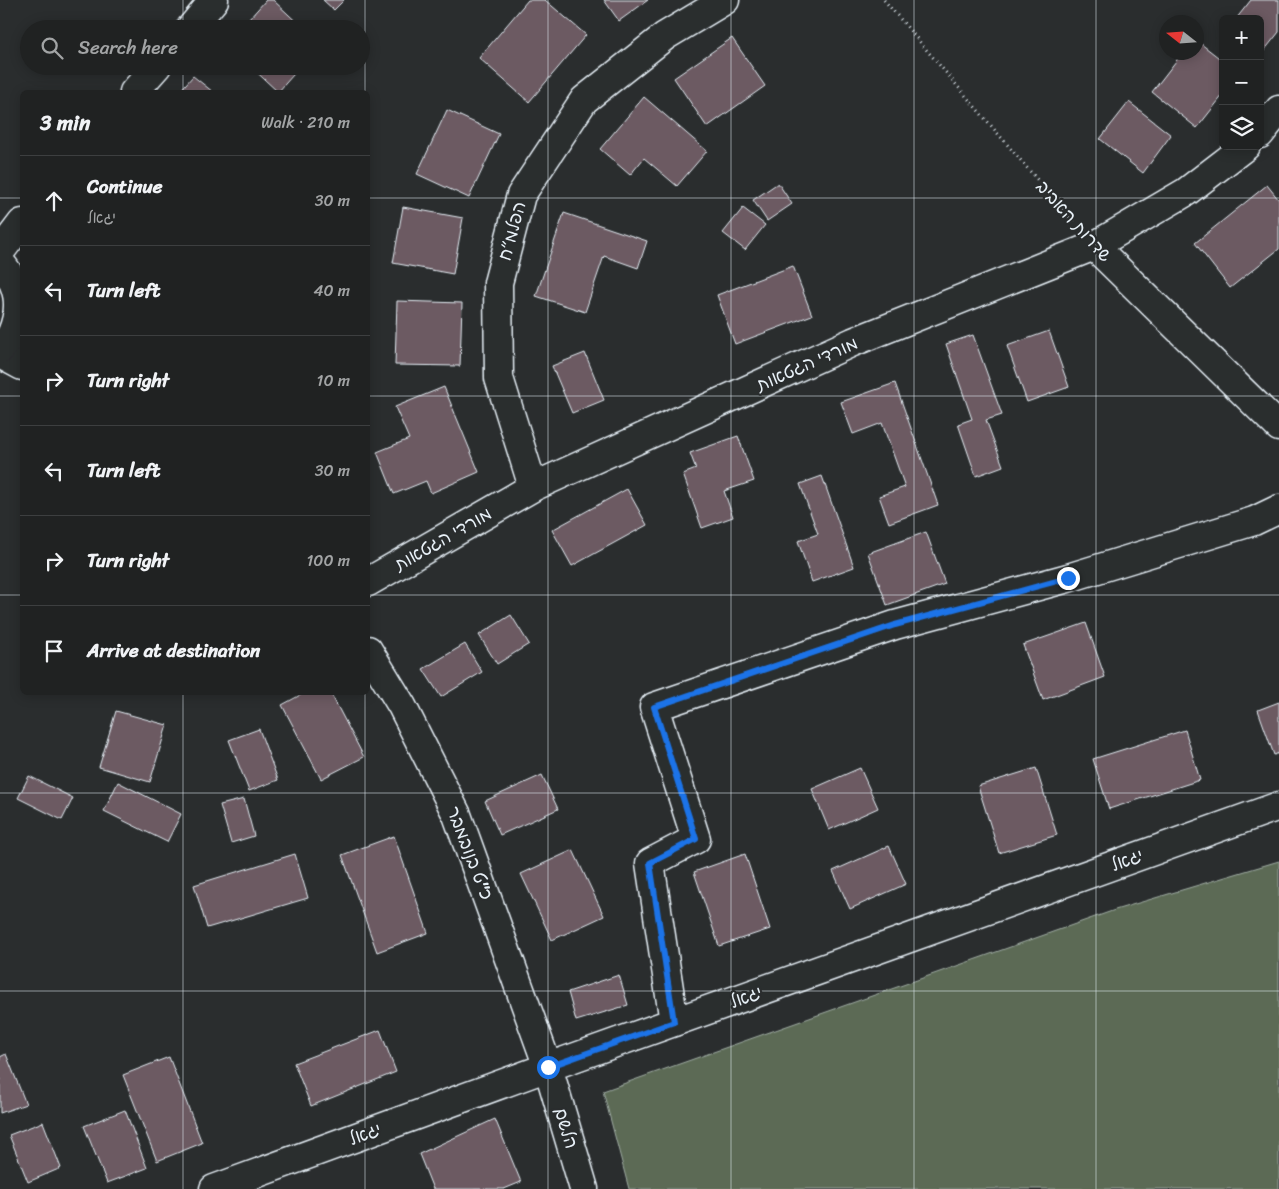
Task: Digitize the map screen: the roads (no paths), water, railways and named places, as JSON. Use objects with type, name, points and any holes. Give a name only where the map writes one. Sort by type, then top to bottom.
[{"type":"street","points":[[197,20],[214,0]]},
{"type":"street","name":"הפלמ״ח","points":[[533,488],[499,378],[498,282],[521,195],[584,100],[665,36],[725,0]]},
{"type":"street","points":[[136,90],[150,75]]},
{"type":"street","points":[[1264,129],[1279,110]]},
{"type":"street","name":"מורדי הגטאות","points":[[370,581],[533,488],[853,342],[1094,246],[1186,192],[1241,150]]},
{"type":"street","points":[[0,252],[20,226]]},
{"type":"street","name":"שדרות האביב","points":[[1094,246],[1279,427]]},
{"type":"street","points":[[0,262],[10,273],[18,294],[18,315],[11,335],[0,352],[20,365]]},
{"type":"street","points":[[674,1022],[650,863],[696,839],[654,707],[895,625],[1068,578],[1254,520],[1279,509]]},
{"type":"street","name":"כ\"ט בנובמבר","points":[[370,653],[402,706],[457,815],[548,1067]]},
{"type":"street","name":"יגאל","points":[[214,1189],[548,1067],[1279,806]]},
{"type":"street","name":"הלשם","points":[[548,1067],[584,1189]]}]
